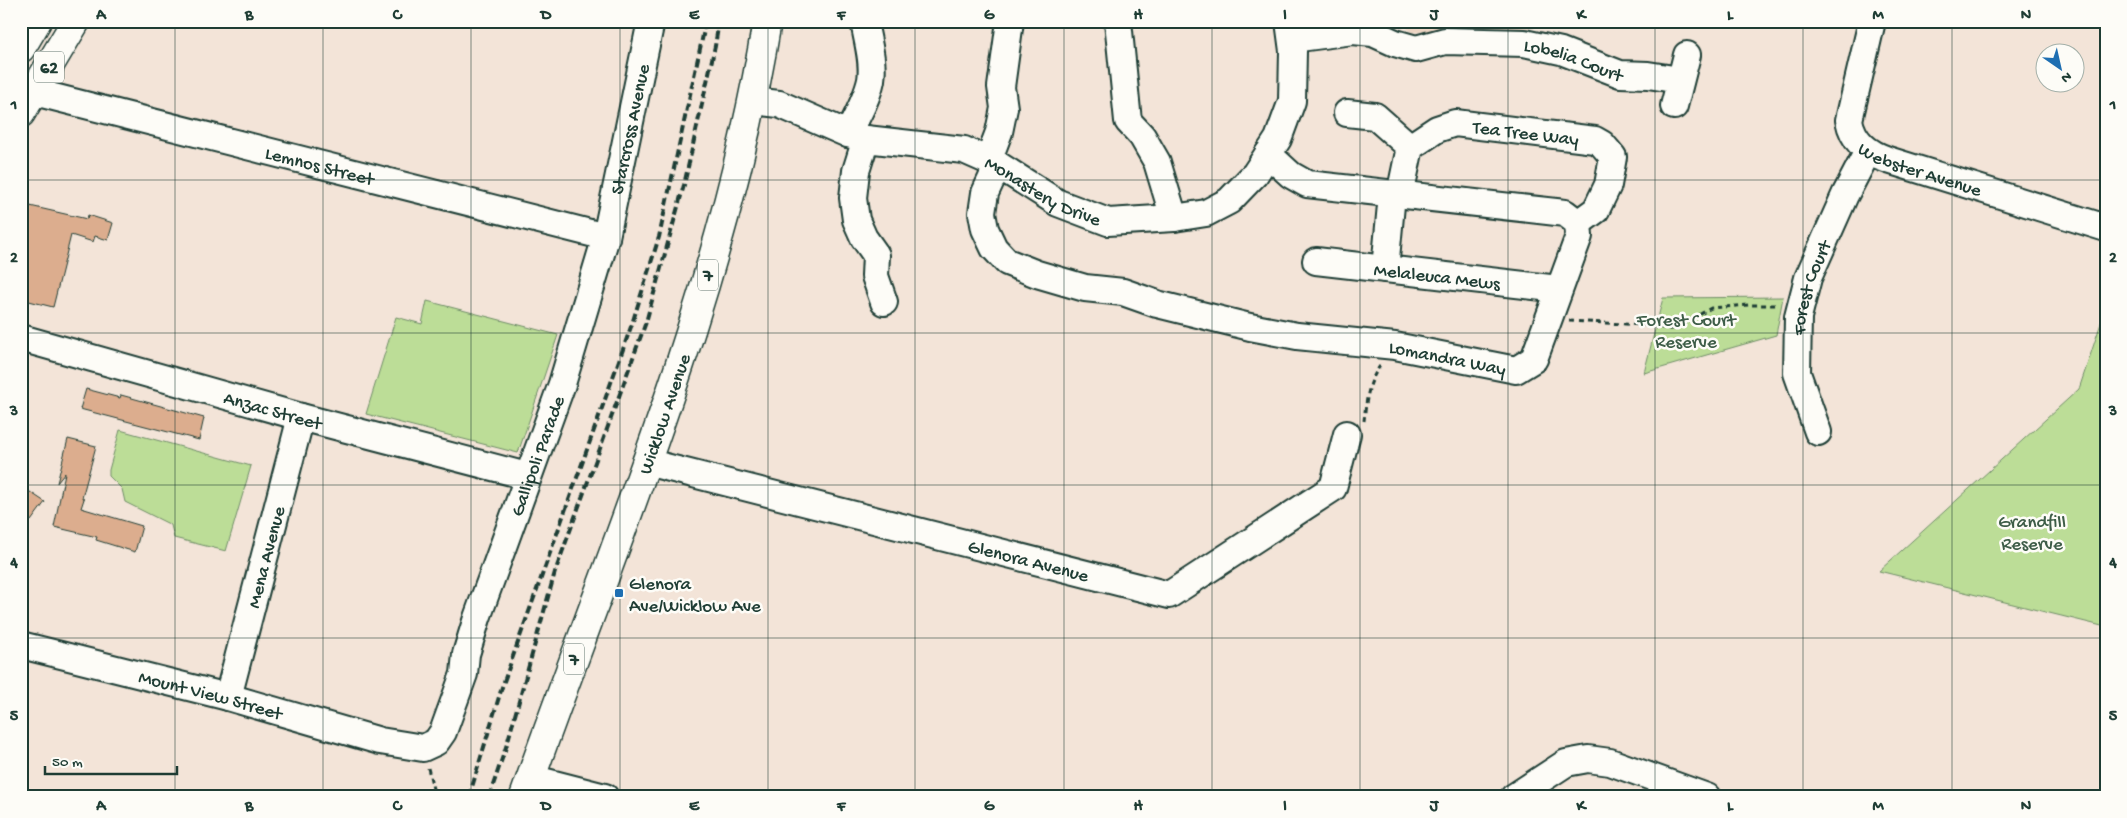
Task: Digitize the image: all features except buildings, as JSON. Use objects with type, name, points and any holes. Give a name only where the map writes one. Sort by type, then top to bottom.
[{"type":"main road","name":"62","points":[[21,48],[38,21]]},
{"type":"main road","name":"62","points":[[28,102],[76,21]]},
{"type":"main road","name":"Wicklow Avenue","points":[[527,787],[646,462],[705,286],[753,101],[767,21]]},
{"type":"street","name":"Starcross Avenue","points":[[606,237],[651,21]]},
{"type":"street","points":[[864,21],[870,52],[871,78],[857,136],[853,198],[856,220],[864,238],[876,255],[875,276],[884,302]]},
{"type":"street","name":"Lomandra Way","points":[[1010,21],[1002,87],[1004,108],[982,213],[985,229],[994,248],[1007,262],[1036,274],[1077,286],[1123,292],[1157,304],[1250,327],[1298,336],[1395,346],[1516,370],[1534,359],[1579,236],[1578,223]]},
{"type":"street","points":[[1118,21],[1128,122],[1142,136],[1157,162],[1174,218]]},
{"type":"street","name":"Webster Avenue","points":[[1872,21],[1849,120],[1851,131],[1858,142],[1868,151],[1888,160],[2106,228]]},
{"type":"street","name":"Monastery Drive","points":[[753,101],[779,104],[857,136],[964,150],[993,163],[1058,203],[1108,222],[1174,218],[1206,213],[1229,201],[1254,174],[1278,139],[1292,101],[1293,51],[1291,30]]},
{"type":"street","name":"Lobelia Court","points":[[1291,30],[1353,30],[1373,33],[1395,43],[1416,48],[1445,41],[1524,43],[1562,51],[1620,74],[1648,75],[1680,80]]},
{"type":"street","points":[[1674,106],[1687,55]]},
{"type":"street","name":"Lemnos Street","points":[[28,102],[606,237]]},
{"type":"street","points":[[1347,113],[1375,116],[1410,147],[1396,195],[1385,269]]},
{"type":"street","name":"Tea Tree Way","points":[[1410,147],[1438,129],[1455,123],[1595,140],[1602,144],[1613,157],[1608,185],[1596,210],[1578,223]]},
{"type":"street","name":"Forest Court","points":[[1818,432],[1797,373],[1798,317],[1808,278],[1845,195],[1868,151]]},
{"type":"street","points":[[1268,154],[1292,175],[1307,184],[1565,213],[1578,223]]},
{"type":"street","name":"Gallipoli Parade","points":[[401,745],[423,748],[436,742],[443,732],[464,674],[466,654],[476,618],[562,384],[606,237]]},
{"type":"street","name":"Melaleuca Mews","points":[[1316,261],[1559,289]]},
{"type":"street","name":"Anzac Street","points":[[21,338],[301,417],[527,476]]},
{"type":"street","name":"Mena Avenue","points":[[228,697],[301,417]]},
{"type":"street","name":"Glenora Avenue","points":[[646,462],[1170,595],[1333,488],[1347,434]]},
{"type":"street","name":"Mount View Street","points":[[21,645],[228,697],[380,741],[401,745]]},
{"type":"street","points":[[1514,797],[1566,763],[1588,759],[1610,762],[1707,797]]},
{"type":"street","points":[[527,787],[605,797]]},
{"type":"path","points":[[1549,320],[1644,325],[1670,330],[1711,308],[1749,305],[1782,305],[1780,314],[1798,317]]},
{"type":"path","points":[[1347,434],[1364,426],[1367,395],[1375,372],[1395,346]]},
{"type":"shaded area","points":[[1399,21],[1563,21],[1529,28],[1412,32]]},
{"type":"green space","name":"Forest Court Reserve","points":[[1783,297],[1776,335],[1644,373],[1663,298]]},
{"type":"green space","points":[[427,301],[558,335],[518,453],[366,414],[396,317],[422,324]]},
{"type":"green space","name":"Grandfill Reserve","points":[[2106,308],[2106,627],[1879,571],[2079,389]]},
{"type":"green space","points":[[120,430],[251,466],[226,551],[174,538],[171,525],[125,502],[122,489],[109,476]]},
{"type":"railway","points":[[469,797],[502,687],[632,324],[659,237],[706,21]]},
{"type":"railway","points":[[489,797],[507,744],[555,572],[646,322],[684,185],[719,21]]},
{"type":"place","name":"Glenora Ave/Wicklow Ave","points":[[619,593]]}]
